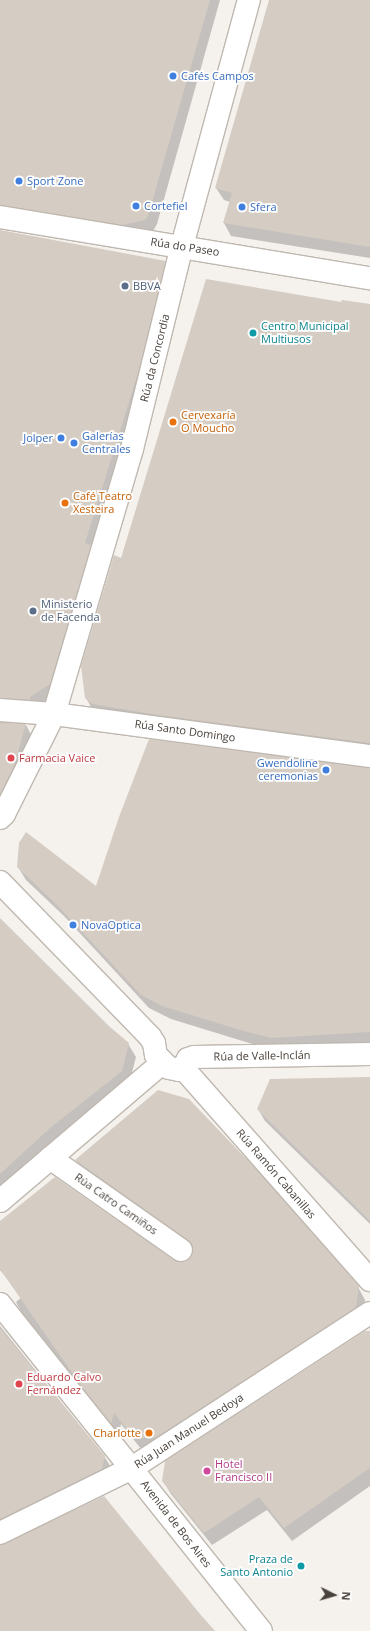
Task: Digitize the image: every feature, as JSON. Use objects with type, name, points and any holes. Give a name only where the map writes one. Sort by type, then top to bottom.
[{"type":"street","name":"Rúa da Concordia","points":[[54,714],[132,450],[182,246],[249,0]]},
{"type":"street","name":"Rúa do Paseo","points":[[0,217],[370,278]]},
{"type":"street","name":"Rúa Santo Domingo","points":[[0,710],[54,714],[370,756]]},
{"type":"street","points":[[0,818],[4,814],[54,714]]},
{"type":"street","points":[[0,882],[150,1037],[154,1043],[156,1055],[162,1063],[174,1070],[183,1068]]},
{"type":"street","name":"Rúa de Valle-Inclán","points":[[183,1068],[188,1059],[194,1057],[370,1054]]},
{"type":"street","points":[[0,1201],[162,1063]]},
{"type":"street","name":"Rúa Ramón Cabanillas","points":[[183,1068],[370,1280]]},
{"type":"street","name":"Rúa Catro Camiños","points":[[50,1158],[181,1250]]},
{"type":"street","name":"Avenida de Bos Aires","points":[[0,1304],[261,1631]]},
{"type":"street","name":"Rúa Juan Manuel Bedoya","points":[[0,1533],[132,1468],[370,1313]]},
{"type":"building","points":[[0,0],[210,0],[148,216],[145,220],[123,225],[0,205]]},
{"type":"building","points":[[269,0],[370,0],[370,247],[223,223],[232,193],[215,188]]},
{"type":"building","points":[[0,230],[166,261],[139,370],[85,543],[91,545],[50,684],[30,697],[30,700],[0,698]]},
{"type":"building","points":[[206,279],[341,302],[342,300],[370,304],[370,743],[158,715],[92,704],[85,698],[81,666],[114,555],[121,558]]},
{"type":"building","points":[[0,723],[26,724],[14,766],[0,794]]},
{"type":"building","points":[[149,739],[370,768],[370,1032],[271,1038],[162,1006],[141,995],[55,903],[17,867],[19,843],[26,832],[96,886],[119,817]]},
{"type":"building","points":[[0,918],[110,1027],[129,1043],[122,1071],[49,1129],[0,1174]]},
{"type":"building","points":[[370,1077],[370,1221],[257,1109],[270,1079]]},
{"type":"building","points":[[158,1090],[189,1099],[258,1171],[359,1286],[356,1308],[155,1438],[134,1438],[114,1413],[111,1424],[80,1384],[0,1269],[0,1221],[55,1177],[174,1260],[180,1262],[187,1261],[191,1257],[193,1251],[192,1244],[188,1240],[75,1160]]},
{"type":"building","points":[[0,1328],[105,1456],[102,1469],[0,1519]]},
{"type":"building","points":[[365,1331],[370,1331],[370,1468],[284,1528],[259,1497],[204,1533],[162,1481],[165,1461]]},
{"type":"building","points":[[104,1496],[215,1631],[0,1631],[0,1545]]},
{"type":"place","name":"Cafés Campos","points":[[173,76]]},
{"type":"place","name":"Sport Zone","points":[[19,181]]},
{"type":"place","name":"Cortefiel","points":[[136,206]]},
{"type":"place","name":"Sfera","points":[[242,207]]},
{"type":"place","name":"BBVA","points":[[125,286]]},
{"type":"place","name":"Centro Municipal Multiusos","points":[[253,333]]},
{"type":"place","name":"Cervexaría O Moucho","points":[[173,422]]},
{"type":"place","name":"Jolper","points":[[61,438]]},
{"type":"place","name":"Galerías Centrales","points":[[74,443]]},
{"type":"place","name":"Café Teatro Xesteira","points":[[65,503]]},
{"type":"place","name":"Ministerio de Facenda","points":[[33,611]]},
{"type":"place","name":"Farmacia Vaice","points":[[11,758]]},
{"type":"place","name":"Gwendoline ceremonias","points":[[326,770]]},
{"type":"place","name":"NovaOptica","points":[[73,925]]},
{"type":"place","name":"Eduardo Calvo Fernández","points":[[19,1384]]},
{"type":"place","name":"Charlotte","points":[[149,1433]]},
{"type":"place","name":"Hotel Francisco II","points":[[207,1471]]},
{"type":"place","name":"Praza de Santo Antonio","points":[[301,1566]]}]
